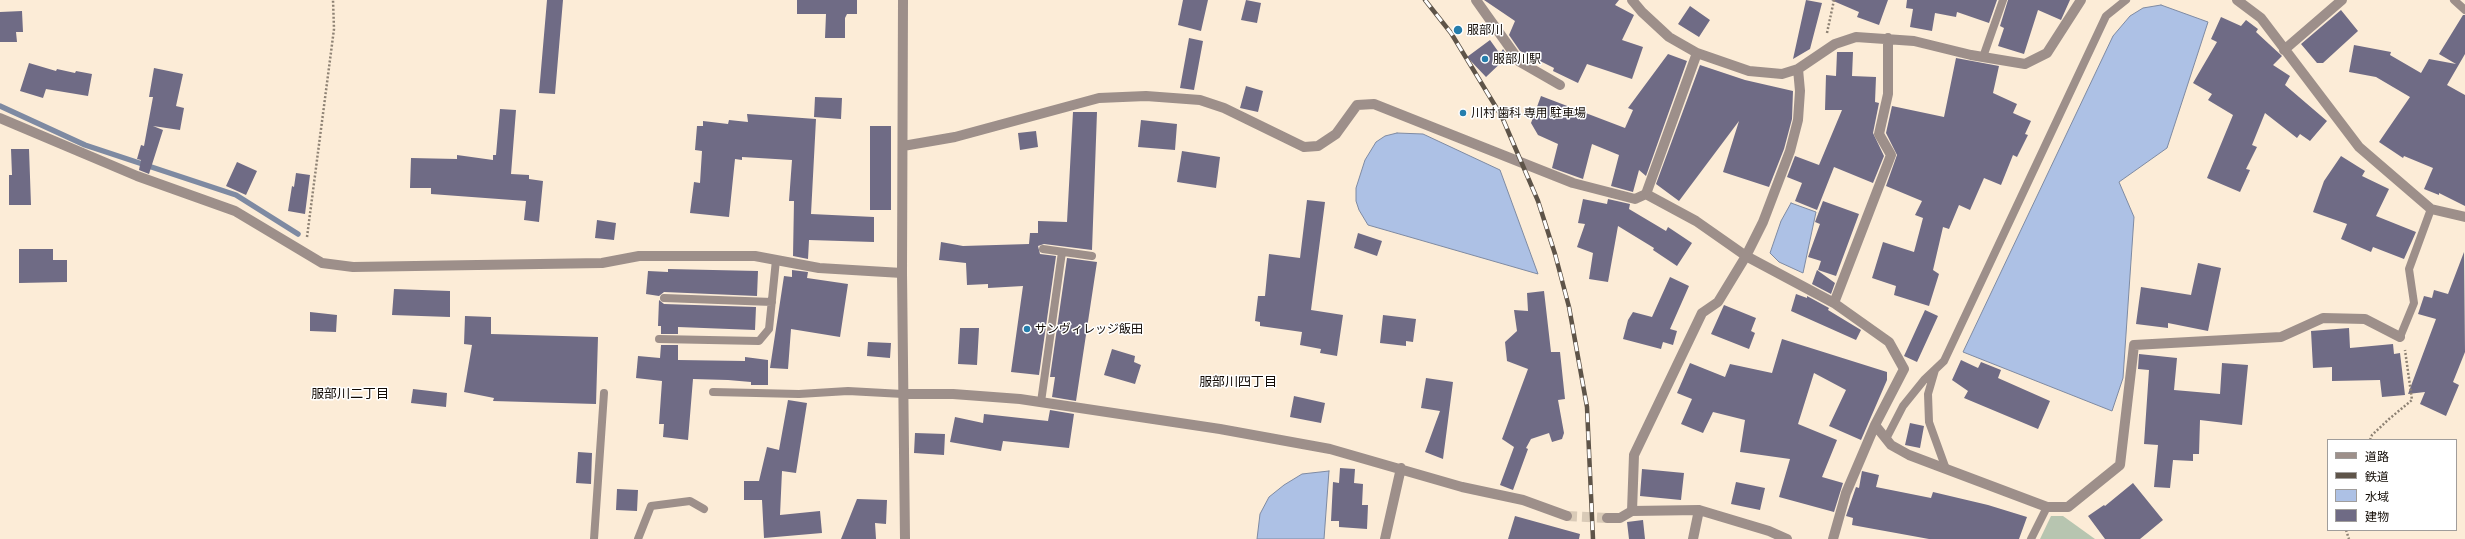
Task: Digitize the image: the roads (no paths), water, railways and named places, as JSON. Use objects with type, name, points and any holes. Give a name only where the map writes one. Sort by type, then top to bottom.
[{"type":"street","points":[[904,0],[902,273],[905,539]]},
{"type":"street","points":[[1476,0],[1520,62],[1560,85]]},
{"type":"street","points":[[1632,0],[1642,12],[1669,37],[1697,53],[1749,71],[1782,74],[1798,69],[1835,44],[1856,37],[1888,38],[1914,41],[1984,57],[2025,64],[2047,53],[2081,0]]},
{"type":"street","points":[[2237,0],[2261,18],[2358,148],[2431,209],[2465,217]]},
{"type":"street","points":[[2284,50],[2342,0]]},
{"type":"street","points":[[1834,303],[1891,155],[1879,134],[1888,94],[1888,38]]},
{"type":"street","points":[[903,146],[955,137],[1099,98],[1146,96],[1200,100],[1224,108],[1304,148],[1318,146],[1336,134],[1357,105],[1374,104],[1572,182],[1635,199],[1646,194],[1697,53]]},
{"type":"street","points":[[1632,511],[1634,455],[1702,313],[1718,302],[1746,256],[1763,222],[1790,151],[1798,120],[1800,91],[1798,69]]},
{"type":"street","points":[[0,118],[137,176],[235,211],[322,263],[353,267],[602,263],[639,256],[755,256],[819,268],[902,273]]},
{"type":"street","points":[[1646,194],[1696,221],[1746,256],[1834,303],[1889,342],[1904,369],[1875,425],[1846,493],[1833,539]]},
{"type":"street","points":[[1875,425],[1891,445],[1908,455],[2047,507],[2068,507],[2120,465],[2134,345],[2281,337],[2323,318],[2365,319],[2400,337]]},
{"type":"street","points":[[903,394],[953,394],[1041,402],[1220,429],[1322,447],[1400,468],[1469,489],[1523,500],[1567,516]]},
{"type":"street","points":[[1385,539],[1400,468]]},
{"type":"street","points":[[1693,539],[1699,510]]},
{"type":"street","points":[[1607,518],[1620,518],[1632,511],[1699,510],[1769,531],[1787,539]]},
{"type":"lane","points":[[1984,57],[2003,0]]},
{"type":"lane","points":[[1886,439],[1903,406],[1944,361],[2106,16],[2126,0]]},
{"type":"lane","points":[[2454,0],[2465,10]]},
{"type":"lane","points":[[2400,337],[2414,303],[2409,269],[2431,209]]},
{"type":"lane","points":[[1043,249],[1092,256]]},
{"type":"lane","points":[[1041,402],[1062,252]]},
{"type":"lane","points":[[660,339],[759,341],[769,329],[776,260]]},
{"type":"lane","points":[[664,298],[772,302]]},
{"type":"lane","points":[[1936,370],[1928,394],[1929,422],[1946,468]]},
{"type":"lane","points":[[713,392],[799,394],[848,391],[903,394]]},
{"type":"lane","points":[[594,539],[604,393]]},
{"type":"lane","points":[[638,539],[651,506],[690,501],[704,509]]},
{"type":"lane","points":[[2031,539],[2047,507]]},
{"type":"water","points":[[2161,5],[2208,22],[2167,148],[2119,182],[2134,217],[2123,378],[2112,411],[1963,352],[2113,36],[2130,16],[2143,8]]},
{"type":"water","points":[[1397,133],[1423,134],[1500,170],[1538,274],[1368,225],[1359,210],[1356,201],[1356,188],[1365,160],[1376,142],[1385,136]]},
{"type":"water","points":[[1791,203],[1816,212],[1803,273],[1779,262],[1770,253],[1781,221]]},
{"type":"water","points":[[1329,471],[1324,539],[1257,539],[1260,514],[1269,497],[1284,485],[1302,474]]},
{"type":"waterway","points":[[0,106],[85,145],[236,195],[298,234]]},
{"type":"tunnel","points":[[1567,516],[1607,518]]},
{"type":"railway","points":[[1425,0],[1451,33],[1502,117],[1538,201],[1555,254],[1569,307],[1587,407],[1593,539]]},
{"type":"place","name":"服部川","points":[[1458,30]]},
{"type":"place","name":"服部川駅","points":[[1485,59]]},
{"type":"place","name":"川村 歯科 専用 駐車場","points":[[1463,113]]},
{"type":"place","name":"サンヴィレッジ飯田","points":[[1027,329]]},
{"type":"district","name":"服部川四丁目","points":[[1238,382]]},
{"type":"district","name":"服部川二丁目","points":[[350,394]]}]
